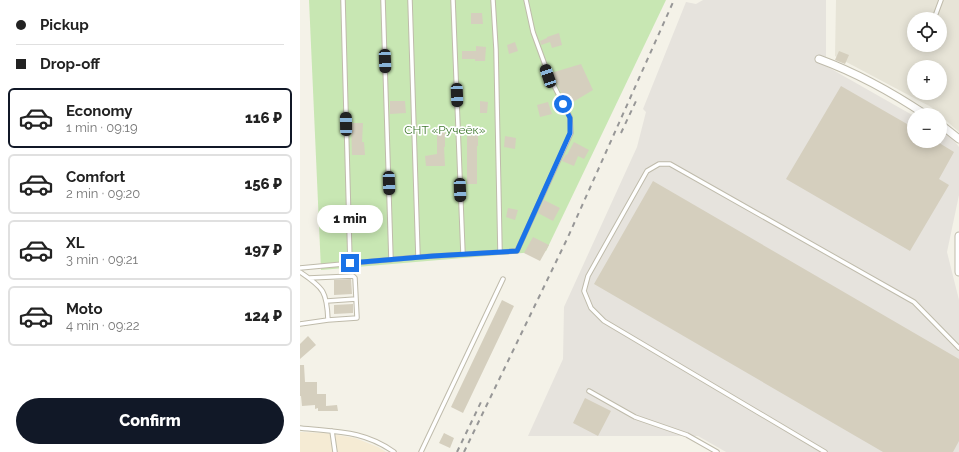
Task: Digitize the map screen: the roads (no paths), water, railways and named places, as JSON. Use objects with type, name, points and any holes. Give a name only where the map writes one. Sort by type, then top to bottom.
[{"type":"street","points":[[819,59],[856,74],[916,108]]},
{"type":"street","points":[[947,130],[959,139]]},
{"type":"street","points":[[959,236],[959,272]]},
{"type":"lane","points":[[343,0],[350,263]]},
{"type":"lane","points":[[383,0],[391,260]]},
{"type":"lane","points":[[410,0],[418,257]]},
{"type":"lane","points":[[453,0],[463,254]]},
{"type":"lane","points":[[493,0],[496,49],[500,252]]},
{"type":"lane","points":[[300,268],[418,257],[517,251],[570,133],[570,118],[548,76],[533,32],[526,0]]},
{"type":"lane","points":[[936,12],[940,0]]},
{"type":"lane","points":[[825,452],[604,321],[591,308],[584,291],[588,276],[647,171],[659,164],[670,164],[914,302],[959,348]]},
{"type":"lane","points":[[300,272],[321,289],[327,301],[328,320]]},
{"type":"lane","points":[[300,324],[356,318],[355,278],[353,276],[309,278]]},
{"type":"lane","points":[[421,452],[503,279]]},
{"type":"lane","points":[[327,301],[356,299]]},
{"type":"lane","points":[[589,391],[635,417],[687,435],[717,452]]},
{"type":"lane","points":[[300,428],[347,432],[367,438],[394,452]]},
{"type":"lane","points":[[332,431],[335,452]]},
{"type":"railway","points":[[464,452],[568,237],[674,0]]},
{"type":"railway","points":[[621,133],[636,101]]},
{"type":"railway","points":[[457,452],[482,400]]},
{"type":"park label","name":"СНТ «Ручеёк»","points":[[445,130]]}]
